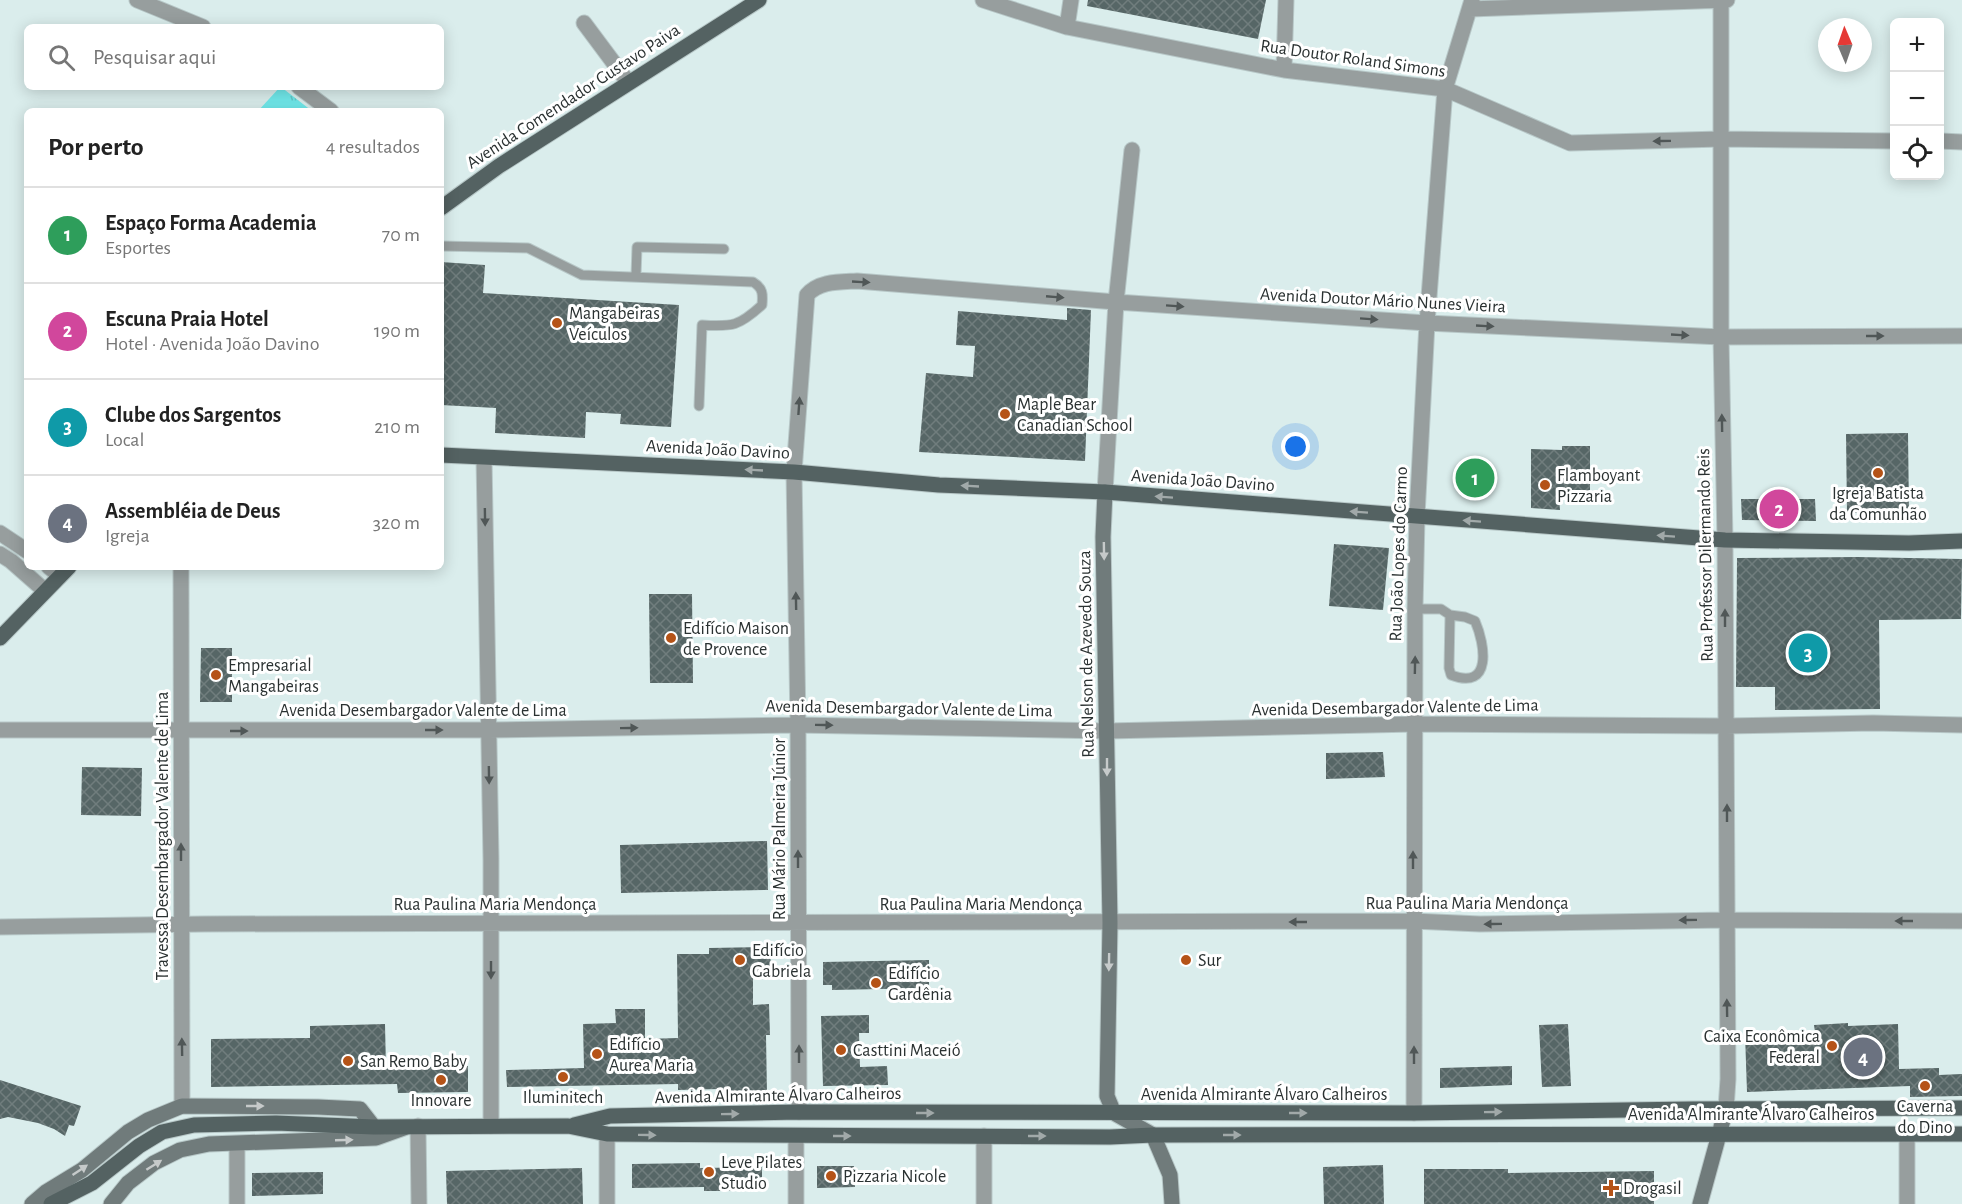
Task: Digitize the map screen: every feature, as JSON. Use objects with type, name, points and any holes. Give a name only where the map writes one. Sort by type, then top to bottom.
[{"type":"main road","name":"Avenida Comendador Gustavo Paiva","points":[[444,201],[759,0]]},
{"type":"main road","name":"Avenida João Davino","points":[[444,455],[794,472],[939,484],[1105,492],[1725,540],[1909,543],[1962,541]]},
{"type":"main road","points":[[0,638],[44,591],[59,570]]},
{"type":"main road","name":"Avenida Almirante Álvaro Calheiros","points":[[568,1126],[610,1116],[799,1112],[1414,1113],[1962,1108]]},
{"type":"main road","name":"Avenida Almirante Álvaro Calheiros","points":[[51,1204],[92,1184],[139,1146],[162,1132],[194,1125],[276,1123],[413,1127],[568,1126],[607,1134],[796,1137],[1962,1134]]},
{"type":"street","points":[[137,0],[196,24]]},
{"type":"street","name":"Rua Doutor Roland Simons","points":[[982,0],[1067,27],[1284,70],[1445,89],[1570,142],[1721,139],[1890,141]]},
{"type":"street","points":[[1067,27],[1071,0]]},
{"type":"street","points":[[1284,70],[1286,0]]},
{"type":"street","name":"Rua Professor Dilermando Reis","points":[[1721,0],[1721,337],[1725,540],[1728,1079],[1726,1109]]},
{"type":"street","points":[[1471,4],[1727,0]]},
{"type":"street","name":"Rua João Lopes do Carmo","points":[[1414,1113],[1413,921],[1417,516],[1427,323],[1445,89],[1471,4]]},
{"type":"street","points":[[584,23],[628,82]]},
{"type":"street","points":[[303,90],[328,108]]},
{"type":"street","points":[[1944,141],[1962,142]]},
{"type":"street","name":"Rua Nelson de Azevedo Souza","points":[[1114,1113],[1107,1096],[1110,923],[1103,537],[1116,302],[1132,150]]},
{"type":"street","name":"Avenida Doutor Mário Nunes Vieira","points":[[807,295],[814,287],[836,282],[857,281],[1116,302],[1427,323],[1721,337],[1962,336]]},
{"type":"street","name":"Rua Mário Palmeira Júnior","points":[[799,1112],[798,725],[794,472],[807,295]]},
{"type":"street","points":[[484,458],[491,924],[491,1126]]},
{"type":"street","points":[[0,533],[24,549]]},
{"type":"street","points":[[0,554],[44,591]]},
{"type":"street","name":"Travessa Desembargador Valente de Lima","points":[[181,570],[182,1106]]},
{"type":"street","name":"Avenida Desembargador Valente de Lima","points":[[0,730],[488,730],[798,725],[1107,731],[1414,724],[1726,726],[1962,724]]},
{"type":"street","name":"Rua Paulina Maria Mendonça","points":[[0,927],[182,924],[1413,921],[1480,924],[1726,920],[1962,921]]},
{"type":"street","points":[[32,1204],[46,1192],[82,1170],[128,1132],[148,1120],[182,1106],[360,1109],[374,1126]]},
{"type":"street","points":[[1700,1204],[1726,1109]]},
{"type":"street","points":[[1114,1113],[1153,1135],[1170,1175],[1172,1204]]},
{"type":"street","points":[[111,1204],[128,1183],[154,1163],[180,1150],[209,1144],[376,1138],[413,1127],[419,1204]]},
{"type":"street","points":[[607,1134],[608,1204]]},
{"type":"street","points":[[1906,1134],[1907,1204]]},
{"type":"street","points":[[984,1136],[984,1204]]},
{"type":"street","points":[[796,1137],[796,1204]]},
{"type":"street","points":[[237,1144],[237,1204]]},
{"type":"lane","points":[[444,246],[528,248],[582,275],[753,282],[759,285],[763,292],[762,305],[745,320],[727,327],[702,325],[699,406]]},
{"type":"lane","points":[[636,276],[637,247],[724,249]]},
{"type":"lane","points":[[1415,609],[1440,609],[1450,615],[1475,621],[1482,638],[1483,665],[1480,672],[1472,677],[1451,675],[1449,668],[1450,615]]},
{"type":"green space","points":[[277,90],[285,90],[308,108],[261,108]]},
{"type":"building","points":[[1088,0],[1266,0],[1258,39],[1087,6]]},
{"type":"building","points":[[444,262],[485,265],[483,293],[679,305],[671,427],[620,424],[621,414],[586,412],[585,438],[495,433],[496,408],[444,405]]},
{"type":"building","name":"Maple Bear Canadian School","points":[[1067,308],[1091,310],[1085,461],[919,452],[926,373],[973,377],[975,346],[956,345],[958,311],[1067,320]]},
{"type":"building","name":"Igreja Batista da Comunhão","points":[[1908,433],[1909,512],[1847,513],[1846,434]]},
{"type":"building","points":[[1562,446],[1590,446],[1590,499],[1559,499],[1560,510],[1531,508],[1531,449],[1562,450]]},
{"type":"building","points":[[1741,499],[1815,499],[1816,521],[1742,520]]},
{"type":"building","points":[[1334,544],[1389,548],[1383,610],[1329,606]]},
{"type":"building","points":[[1737,558],[1962,559],[1961,619],[1879,620],[1880,709],[1775,710],[1775,687],[1736,687]]},
{"type":"building","name":"Edifício Maison de Provence","points":[[649,594],[692,594],[693,683],[650,683]]},
{"type":"building","name":"Empresarial Mangabeiras","points":[[201,648],[232,648],[232,702],[200,702]]},
{"type":"building","points":[[1383,752],[1385,777],[1326,779],[1326,753]]},
{"type":"building","points":[[82,767],[142,768],[141,816],[81,815]]},
{"type":"building","points":[[767,841],[768,890],[621,893],[620,845]]},
{"type":"building","points":[[770,947],[771,972],[753,972],[753,1005],[769,1004],[770,1035],[766,1035],[767,1095],[720,1096],[720,1089],[678,1090],[678,1084],[507,1087],[506,1070],[584,1068],[583,1024],[616,1023],[615,1009],[645,1009],[645,1039],[678,1038],[677,954],[709,954],[709,948]]},
{"type":"building","name":"Edifício Gardênia","points":[[929,960],[929,988],[832,990],[832,985],[823,985],[823,962]]},
{"type":"building","points":[[869,1015],[869,1033],[859,1033],[860,1067],[887,1066],[888,1085],[823,1086],[821,1016]]},
{"type":"building","points":[[1848,1023],[1848,1026],[1898,1024],[1899,1069],[1939,1068],[1939,1075],[1962,1074],[1962,1096],[1910,1097],[1910,1086],[1747,1092],[1745,1034],[1815,1032],[1814,1025]]},
{"type":"building","points":[[385,1024],[386,1068],[468,1066],[468,1092],[398,1093],[397,1084],[211,1087],[211,1039],[310,1038],[310,1026]]},
{"type":"building","points":[[1568,1024],[1571,1086],[1542,1087],[1539,1025]]},
{"type":"building","points":[[1512,1066],[1512,1085],[1440,1088],[1440,1068]]},
{"type":"building","points":[[0,1080],[81,1106],[74,1126],[69,1125],[65,1136],[38,1123],[8,1117],[0,1119]]},
{"type":"building","points":[[700,1163],[700,1168],[762,1167],[762,1191],[704,1191],[704,1187],[632,1188],[632,1164]]},
{"type":"building","points":[[1383,1165],[1384,1204],[1324,1204],[1323,1167]]},
{"type":"building","points":[[817,1166],[854,1166],[855,1187],[817,1188]]},
{"type":"building","points":[[582,1168],[583,1204],[447,1204],[446,1171]]},
{"type":"building","points":[[1424,1169],[1508,1169],[1508,1173],[1654,1171],[1654,1204],[1424,1204]]},
{"type":"building","points":[[323,1172],[323,1194],[252,1196],[252,1173]]},
{"type":"place","name":"Mangabeiras Veículos","points":[[557,323]]},
{"type":"place","name":"Maple Bear Canadian School","points":[[1005,414]]},
{"type":"place","name":"Igreja Batista da Comunhão","points":[[1878,473]]},
{"type":"place","name":"Espaço Forma Academia","points":[[1475,478]]},
{"type":"place","name":"Flamboyant Pizzaria","points":[[1545,485]]},
{"type":"place","name":"Escuna Praia Hotel","points":[[1779,509]]},
{"type":"place","name":"Edifício Maison de Provence","points":[[671,638]]},
{"type":"place","name":"Clube dos Sargentos","points":[[1808,653]]},
{"type":"place","name":"Empresarial Mangabeiras","points":[[216,675]]},
{"type":"place","name":"Edifício Gabriela","points":[[740,960]]},
{"type":"place","name":"Sur","points":[[1186,960]]},
{"type":"place","name":"Edifício Gardênia","points":[[876,983]]},
{"type":"place","name":"Caixa Econômica Federal","points":[[1832,1046]]},
{"type":"place","name":"Casttini Maceió","points":[[841,1050]]},
{"type":"place","name":"Edifício Aurea Maria","points":[[597,1054]]},
{"type":"place","name":"Assembléia de Deus","points":[[1863,1057]]},
{"type":"place","name":"San Remo Baby","points":[[348,1061]]},
{"type":"place","name":"Iluminitech","points":[[563,1077]]},
{"type":"place","name":"Innovare","points":[[441,1080]]},
{"type":"place","name":"Caverna do Dino","points":[[1925,1086]]},
{"type":"place","name":"Leve Pilates Studio","points":[[709,1172]]},
{"type":"place","name":"Pizzaria Nicole","points":[[831,1176]]},
{"type":"place","name":"Drogasil","points":[[1611,1188]]}]
